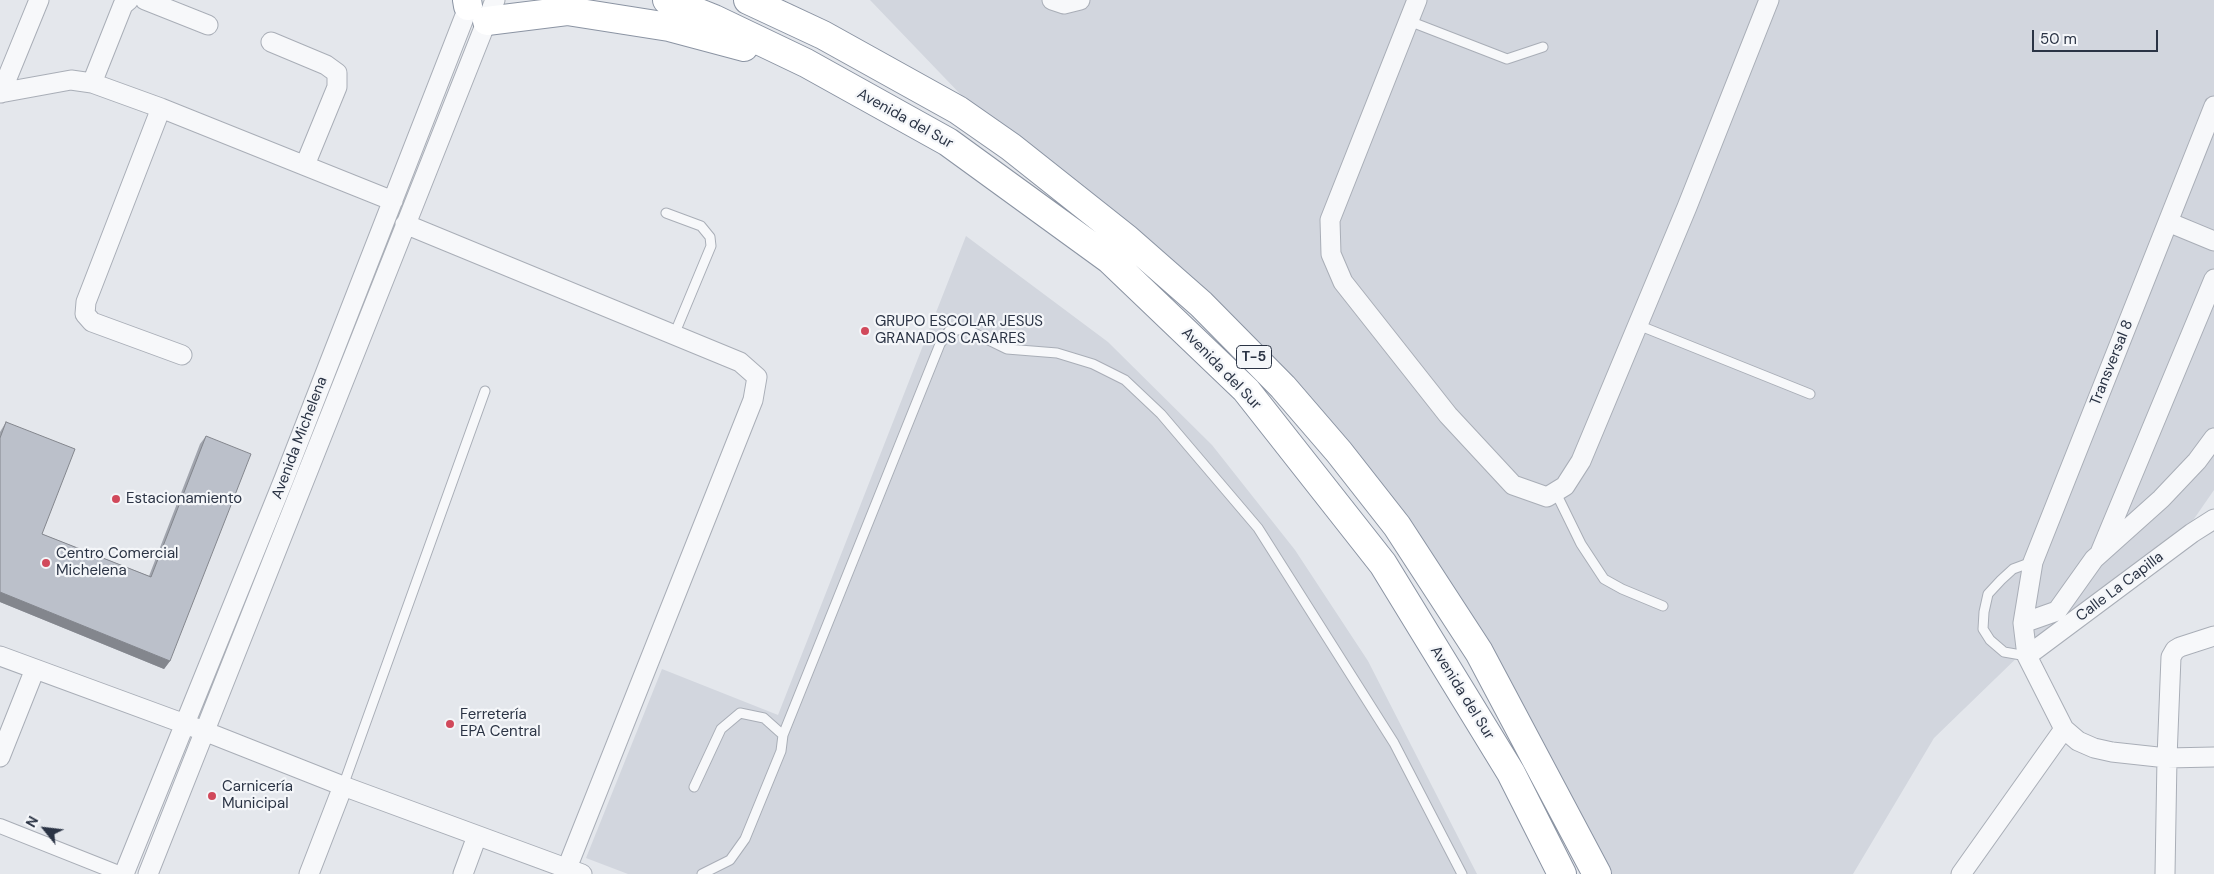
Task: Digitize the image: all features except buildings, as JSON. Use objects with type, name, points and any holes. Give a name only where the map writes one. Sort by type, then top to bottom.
[{"type":"highway","name":"Avenida del Sur","points":[[667,0],[714,19],[806,64],[948,142],[1109,259],[1246,390],[1383,564],[1511,772],[1562,874]]},
{"type":"highway","name":"Avenida del Sur","points":[[748,0],[823,35],[958,110],[1011,147],[1127,239],[1201,304],[1283,387],[1339,452],[1397,526],[1480,652],[1597,874]]},
{"type":"highway","points":[[771,0],[823,35]]},
{"type":"highway","points":[[478,5],[567,11],[669,27],[806,64]]},
{"type":"street","points":[[1,93],[39,0]]},
{"type":"street","points":[[92,83],[123,5],[129,0]]},
{"type":"street","points":[[145,0],[208,25]]},
{"type":"street","points":[[1052,0],[1064,4],[1080,0]]},
{"type":"street","points":[[1417,0],[1330,220],[1331,254],[1343,282],[1442,407],[1513,485],[1547,497],[1565,486],[1581,461],[1687,207],[1769,0]]},
{"type":"street","name":"Avenida Michelena","points":[[123,874],[284,479],[393,201],[478,5]]},
{"type":"street","name":"Avenida Michelena","points":[[148,874],[405,224],[478,5]]},
{"type":"street","points":[[271,42],[326,65],[337,73],[337,87],[304,166]]},
{"type":"street","points":[[1,93],[71,80],[92,83],[161,108],[393,201]]},
{"type":"street","name":"Transversal 8","points":[[2064,729],[2027,656],[2023,623],[2032,562],[2214,106]]},
{"type":"street","points":[[161,108],[86,302],[85,314],[92,322],[182,355]]},
{"type":"street","points":[[2168,222],[2214,241]]},
{"type":"street","points":[[0,656],[184,723],[342,786],[574,871],[753,400],[757,377],[740,362],[405,224]]},
{"type":"street","points":[[2100,553],[2214,279]]},
{"type":"street","points":[[2023,623],[2057,611],[2100,553],[2161,499],[2197,461],[2214,438]]},
{"type":"street","name":"Calle La Capilla","points":[[2027,656],[2192,533],[2214,519]]},
{"type":"street","points":[[2165,874],[2171,657],[2175,650],[2180,647],[2214,636]]},
{"type":"street","points":[[0,757],[35,668]]},
{"type":"street","points":[[1961,874],[2064,729],[2078,741],[2094,748],[2112,752],[2167,758],[2214,757]]},
{"type":"street","points":[[309,874],[342,786]]},
{"type":"street","points":[[0,826],[123,874]]},
{"type":"street","points":[[463,874],[478,836]]},
{"type":"lane","points":[[1409,21],[1507,59],[1543,47]]},
{"type":"lane","points":[[666,213],[701,226],[710,236],[711,246],[674,335]]},
{"type":"lane","points":[[1638,325],[1810,394]]},
{"type":"lane","points":[[702,874],[718,871],[730,860],[745,839],[781,751],[783,735],[940,344],[950,331],[966,329],[1007,349],[1057,353],[1093,364],[1124,380],[1161,414],[1258,528],[1394,743],[1462,874]]},
{"type":"lane","points":[[342,786],[486,391]]},
{"type":"lane","points":[[1556,493],[1581,544],[1604,579],[1622,589],[1663,606]]},
{"type":"lane","points":[[2027,656],[2004,652],[1990,640],[1984,629],[1984,612],[1988,594],[2001,580],[2013,569],[2032,562]]},
{"type":"lane","points":[[694,787],[721,729],[740,713],[764,718],[783,735]]},
{"type":"shaded area","points":[[870,0],[2214,0],[2214,490],[2187,529],[2027,648],[1934,738],[1853,874],[1596,874],[1397,526],[1127,239],[1011,147]]},
{"type":"shaded area","points":[[966,236],[1108,342],[1212,445],[1295,550],[1368,661],[1477,874],[628,874],[586,858],[662,669],[778,715]]},
{"type":"place","name":"GRUPO ESCOLAR JESUS GRANADOS CASARES","points":[[865,331]]},
{"type":"place","name":"Estacionamiento","points":[[116,499]]},
{"type":"place","name":"Centro Comercial Michelena","points":[[46,563]]},
{"type":"place","name":"Ferretería EPA Central","points":[[450,724]]},
{"type":"place","name":"Carnicería Municipal","points":[[212,796]]}]
